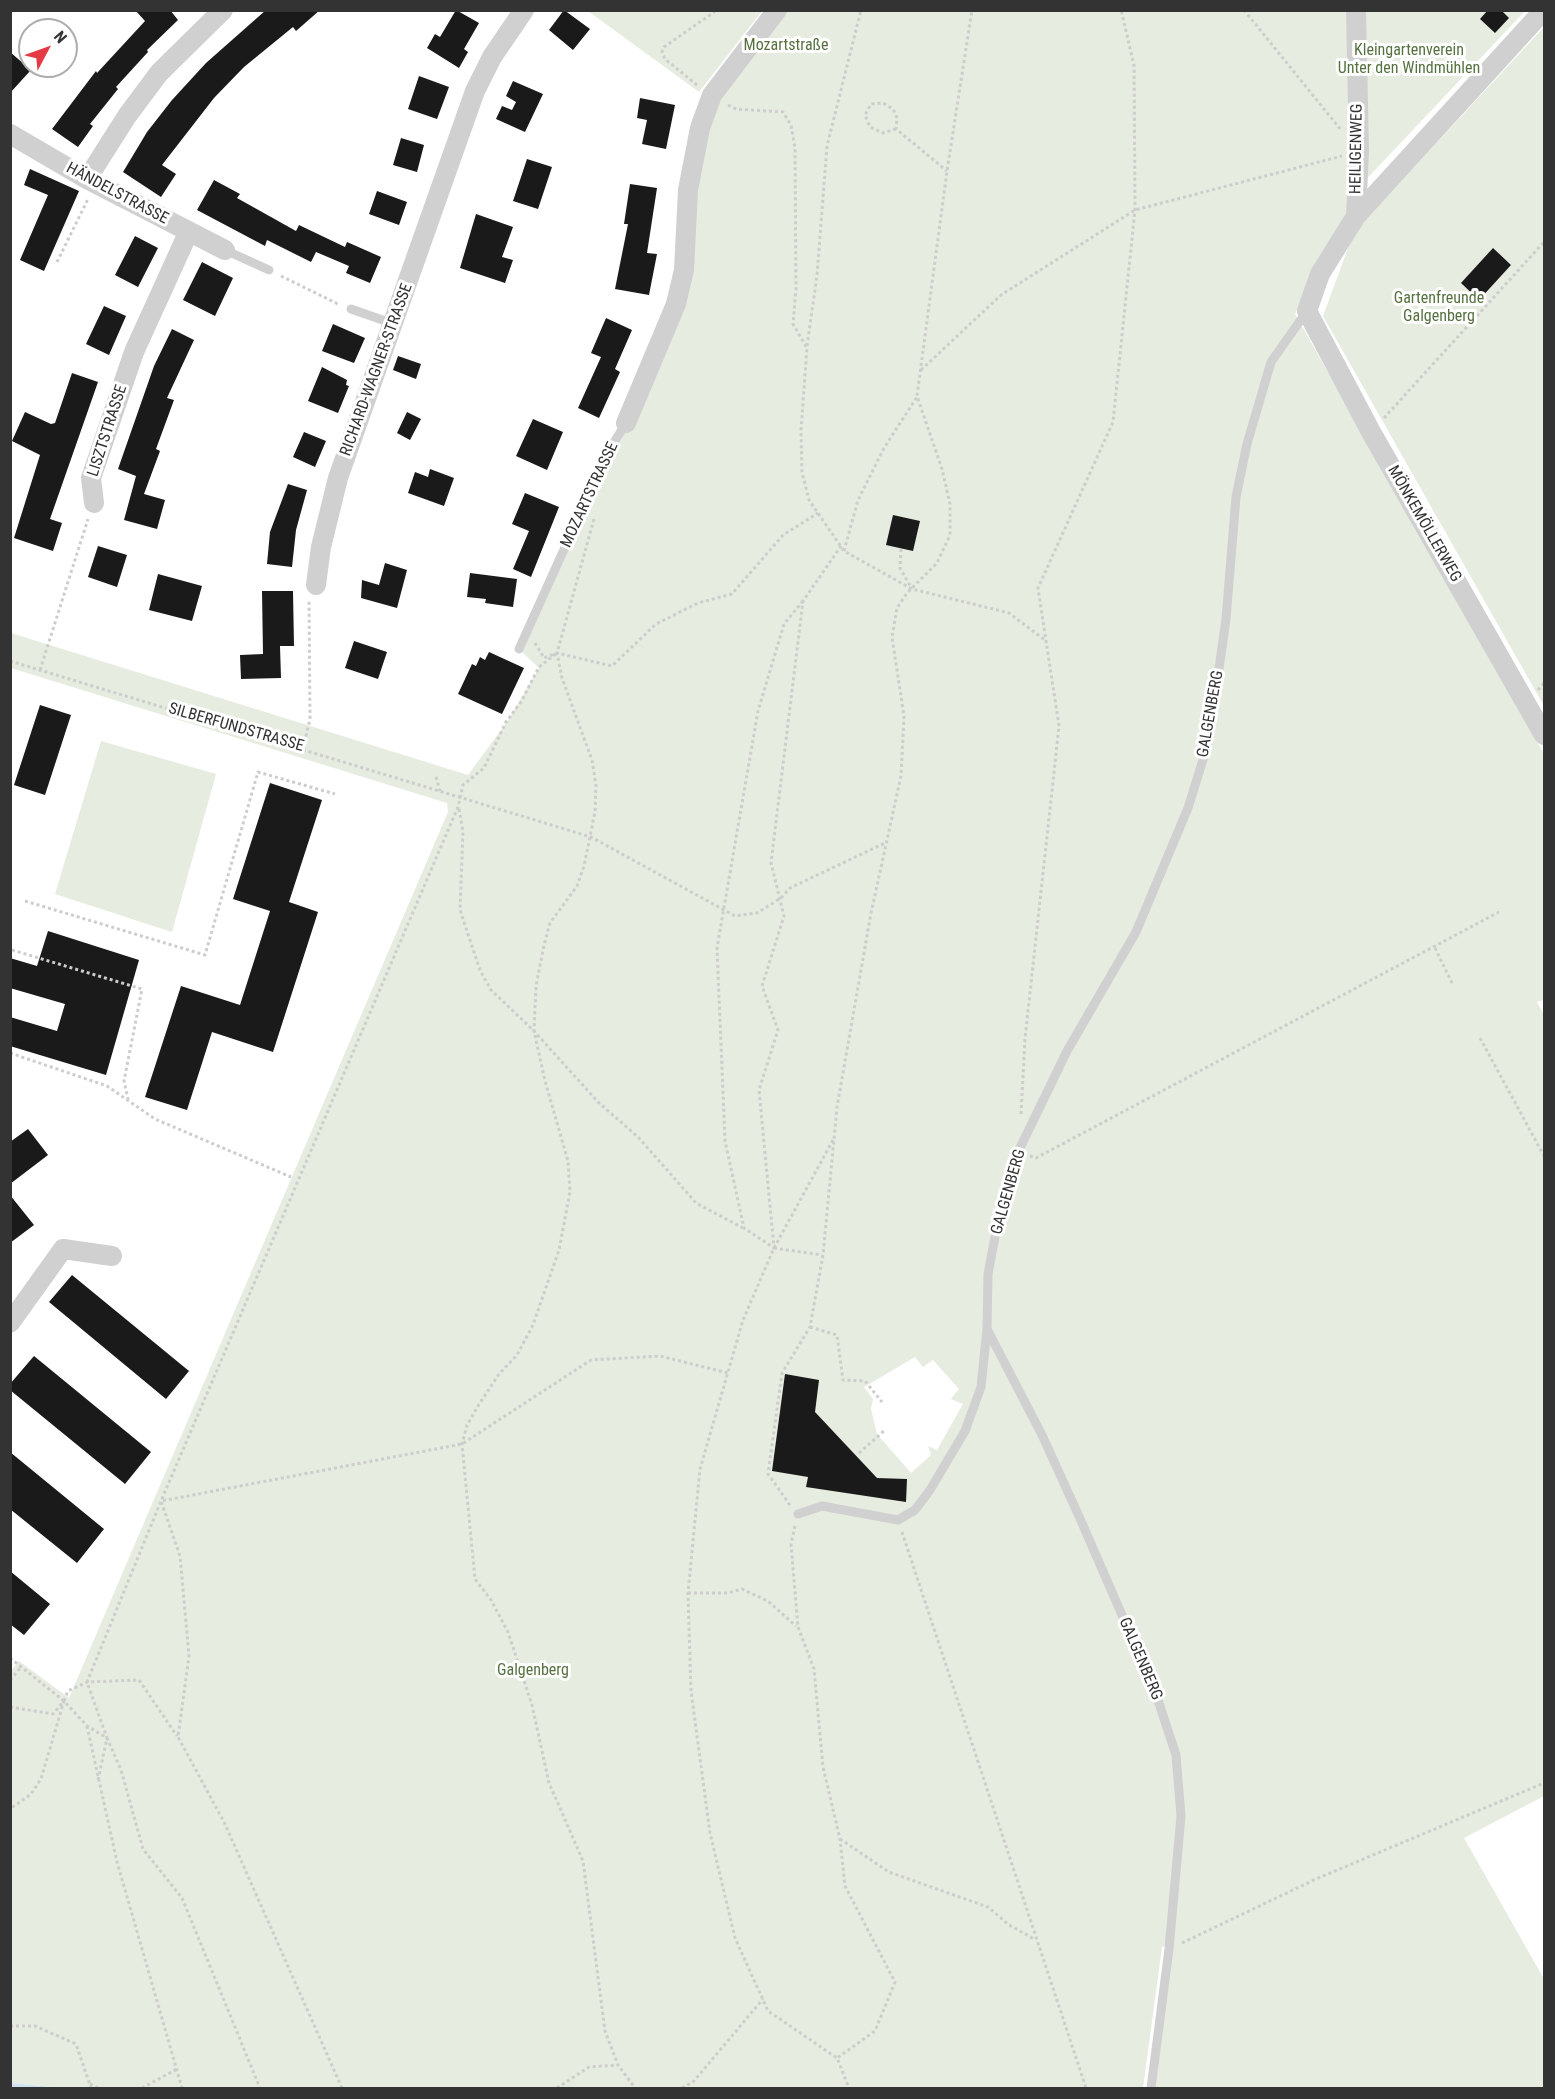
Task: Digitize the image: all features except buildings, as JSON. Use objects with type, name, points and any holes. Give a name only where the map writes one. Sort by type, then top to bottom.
[{"type":"street","points":[[91,181],[127,116],[159,74],[222,10]]},
{"type":"street","name":"RICHARD-WAGNER-STRASSE","points":[[316,585],[321,546],[338,478],[475,91],[492,57],[524,10]]},
{"type":"street","name":"MOZARTSTRASSE","points":[[626,423],[676,304],[684,270],[688,190],[700,128],[712,95],[777,10]]},
{"type":"street","name":"HEILIGENWEG","points":[[1356,10],[1359,151],[1356,216]]},
{"type":"street","points":[[1307,311],[1320,274],[1356,216],[1544,10]]},
{"type":"street","name":"HÄNDELSTRASSE","points":[[11,135],[91,181],[225,250]]},
{"type":"street","name":"LISZTSTRASSE","points":[[93,503],[91,478],[134,352],[189,231]]},
{"type":"street","name":"MÖNKEMÖLLERWEG","points":[[1307,311],[1371,432],[1545,735]]},
{"type":"street","points":[[10,1323],[63,1249],[112,1256]]},
{"type":"lane","points":[[225,250],[268,270]]},
{"type":"lane","points":[[351,309],[394,324]]},
{"type":"lane","name":"GALGENBERG","points":[[1151,2088],[1169,1949],[1181,1816],[1176,1755],[1155,1692],[1082,1524],[1042,1435],[987,1329],[988,1274],[996,1231],[1019,1150],[1067,1051],[1137,932],[1188,808],[1209,740],[1226,619],[1236,497],[1247,444],[1271,362],[1307,311]]},
{"type":"lane","name":"MOZARTSTRASSE","points":[[519,649],[608,452],[626,423]]},
{"type":"lane","points":[[798,1514],[822,1506],[898,1520],[915,1510],[930,1490],[965,1431],[981,1387],[987,1329]]},
{"type":"path","points":[[717,10],[664,47],[662,52],[665,59],[684,77],[736,110],[783,112],[790,125],[795,148],[796,289],[793,324],[807,348]]},
{"type":"path","points":[[861,10],[826,146],[817,275],[807,348],[801,430],[802,472],[809,500],[844,551],[912,589],[1009,613],[1045,640]]},
{"type":"path","points":[[844,551],[858,500],[884,448],[917,396],[947,171],[972,10]]},
{"type":"path","points":[[1021,1117],[1025,1039],[1059,726],[1038,588],[1113,422],[1135,210],[1134,65],[1121,10]]},
{"type":"path","points":[[920,372],[1001,296],[1135,210],[1359,151],[1244,10]]},
{"type":"path","points":[[883,103],[893,109],[897,118],[896,129],[883,134],[870,127],[865,115],[871,104],[883,103]]},
{"type":"path","points":[[896,129],[947,171]]},
{"type":"path","points":[[57,262],[91,181]]},
{"type":"path","points":[[1371,432],[1545,242]]},
{"type":"path","points":[[268,270],[351,309]]},
{"type":"path","points":[[837,2058],[875,2031],[895,1982],[846,1886],[840,1839],[823,1767],[814,1669],[798,1627],[791,1544],[798,1514],[768,1474],[782,1373],[810,1327],[823,1255],[837,1107],[871,913],[902,776],[904,716],[892,637],[897,608],[937,563],[950,536],[950,515],[942,469],[917,396]]},
{"type":"path","points":[[40,671],[93,503]]},
{"type":"path","points":[[519,649],[532,638],[544,658],[557,653],[612,666],[656,624],[698,603],[732,594],[783,535],[818,513]]},
{"type":"path","points":[[595,515],[557,653],[562,678],[592,760],[596,785],[591,837],[577,886],[555,914],[544,945],[536,986],[534,1031],[545,1081],[568,1161],[570,1192],[559,1250],[533,1325],[517,1355],[499,1374],[478,1406],[467,1425],[462,1444],[475,1579],[491,1600],[508,1632],[532,1706],[549,1783],[583,1861],[606,2031],[618,2065],[635,2088]]},
{"type":"path","points":[[744,1228],[725,1141],[717,948],[758,711],[784,624],[841,546]]},
{"type":"path","points":[[902,549],[900,568],[912,589]]},
{"type":"path","points":[[303,748],[310,719],[308,604],[316,585]]},
{"type":"path","points":[[774,1248],[759,1090],[778,1030],[762,986],[784,916],[771,862],[803,601]]},
{"type":"path","points":[[557,653],[539,667],[521,702],[506,722],[484,768],[463,785],[459,807],[463,831],[460,910],[475,955],[491,990],[534,1031],[598,1102],[638,1137],[696,1203],[744,1228],[774,1248],[823,1255]]},
{"type":"path","name":"SILBERFUNDSTRASSE","points":[[10,662],[303,748],[591,837],[723,912]]},
{"type":"path","points":[[25,901],[205,955],[258,772],[335,794]]},
{"type":"path","points":[[436,777],[440,791]]},
{"type":"path","points":[[260,2088],[182,1898],[143,1849],[121,1770],[87,1682],[161,1501],[459,807]]},
{"type":"path","points":[[723,912],[735,916],[757,913],[781,898],[790,888],[887,842]]},
{"type":"path","points":[[1019,1150],[1036,1158],[1499,912]]},
{"type":"path","points":[[1435,948],[1453,985]]},
{"type":"path","points":[[12,950],[142,989],[124,1081],[128,1099]]},
{"type":"path","points":[[1480,1038],[1545,1156]]},
{"type":"path","points":[[10,1053],[107,1086],[155,1119],[291,1178]]},
{"type":"path","points":[[834,1139],[774,1248],[743,1320],[700,1468],[688,1593],[691,1691],[710,1833],[735,1938],[768,2011],[837,2058],[849,2088]]},
{"type":"path","points":[[810,1327],[837,1335],[843,1380],[865,1381],[882,1402]]},
{"type":"path","points":[[161,1501],[462,1444],[591,1360],[660,1356],[728,1373]]},
{"type":"path","points":[[859,1453],[885,1430]]},
{"type":"path","points":[[161,1501],[180,1556],[189,1656],[178,1737]]},
{"type":"path","points":[[898,1520],[1086,2088]]},
{"type":"path","points":[[688,1593],[728,1593],[742,1589],[768,1601],[798,1627]]},
{"type":"path","points":[[10,1658],[64,1701],[87,1726],[107,1738]]},
{"type":"path","points":[[10,1680],[22,1666]]},
{"type":"path","points":[[10,1809],[31,1794],[41,1779],[68,1691],[87,1682],[139,1680],[178,1737],[224,1822],[342,2088]]},
{"type":"path","points":[[10,1707],[53,1714],[64,1701]]},
{"type":"path","points":[[87,1726],[117,1862],[182,2088]]},
{"type":"path","points":[[98,1780],[107,1738]]},
{"type":"path","points":[[1169,1949],[1316,1879],[1545,1783]]},
{"type":"path","points":[[840,1839],[889,1872],[988,1907],[1009,1925],[1036,1940]]},
{"type":"path","points":[[682,2088],[694,2080],[763,1999]]},
{"type":"path","points":[[10,2026],[35,2026],[76,2044],[90,2086],[98,2088]]},
{"type":"path","points":[[556,2088],[589,2067],[618,2065]]},
{"type":"path","points":[[142,2088],[177,2069]]},
{"type":"green space","points":[[588,11],[762,11],[699,92]]},
{"type":"green space","name":"Galgenberg","points":[[777,11],[1525,11],[1360,186],[1295,314],[1544,754],[1544,1000],[1537,1002],[1544,1015],[1544,1796],[1464,1838],[1544,1979],[1544,2088],[1153,2088],[1172,1945],[1162,1947],[1143,2088],[62,2088],[11,2083],[11,1671],[19,1661],[69,1698],[448,812],[447,803],[11,668],[11,633],[468,775],[507,722],[539,668],[519,649],[676,304],[700,128]],"holes":[[[915,1357],[923,1367],[933,1360],[959,1389],[951,1399],[963,1404],[937,1450],[928,1446],[931,1455],[911,1473],[877,1434],[871,1409],[873,1399],[864,1387]]]},
{"type":"green space","name":"Gartenfreunde Galgenberg","points":[[1544,27],[1544,706],[1323,316],[1354,232]]},
{"type":"green space","points":[[101,741],[216,774],[172,932],[55,894]]},
{"type":"water","points":[[11,2083],[62,2088],[11,2088]]},
{"type":"park label","name":"Mozartstraße","points":[[786,46]]},
{"type":"park label","name":"Kleingartenverein Unter den Windmühlen","points":[[1409,60]]}]
